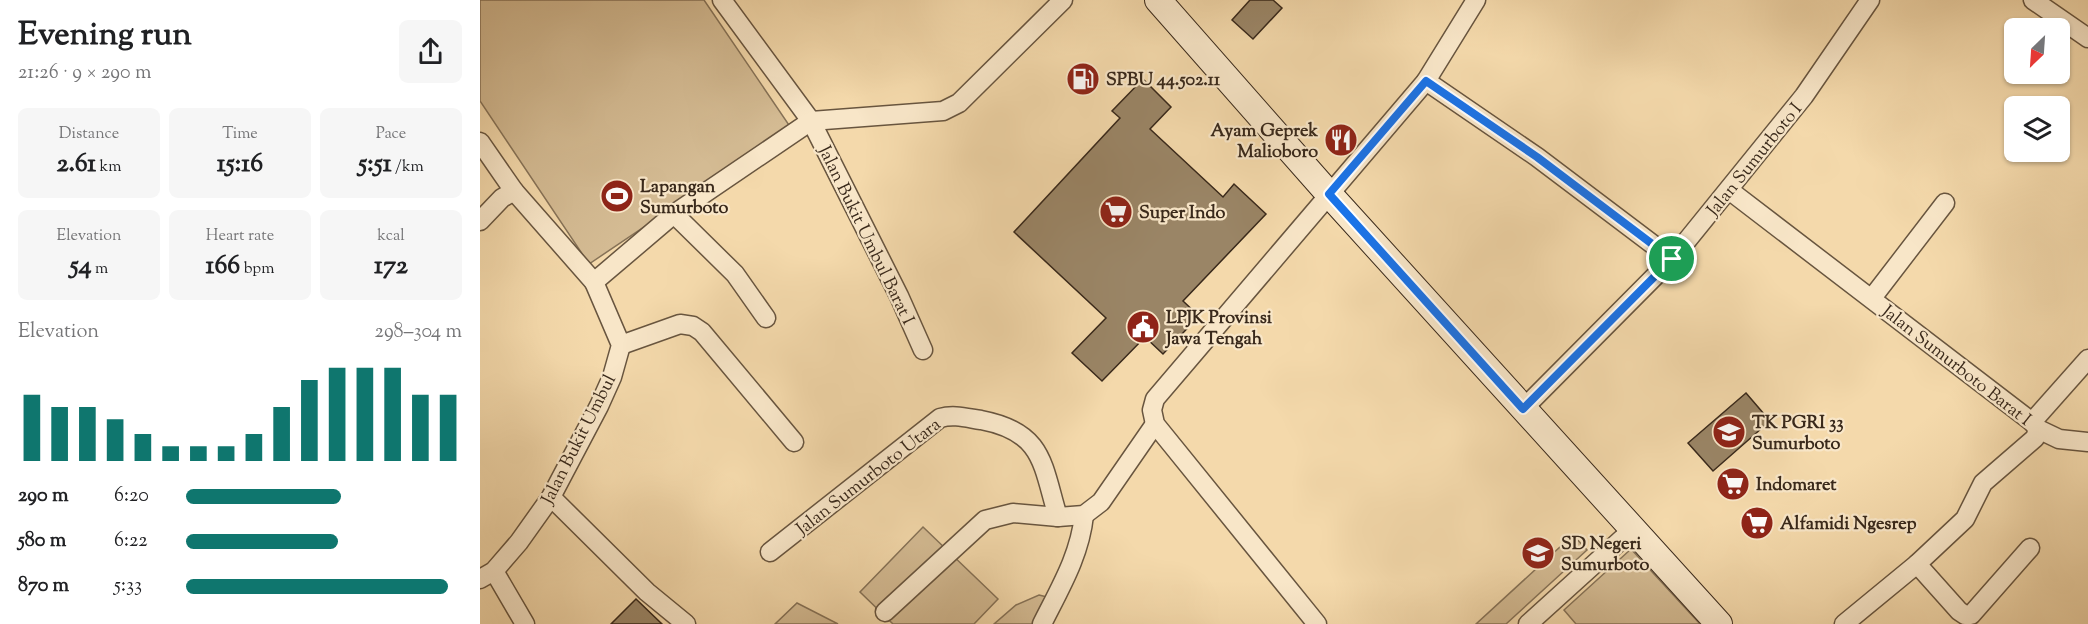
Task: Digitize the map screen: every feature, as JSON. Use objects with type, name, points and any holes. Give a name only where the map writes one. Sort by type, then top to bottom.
[{"type":"main road","points":[[1158,0],[1329,194],[1719,624]]},
{"type":"street","name":"Jalan Bukit Umbul Barat I","points":[[722,0],[811,121],[899,296],[923,350]]},
{"type":"street","points":[[594,282],[674,214],[811,121],[942,111],[959,103],[1063,0]]},
{"type":"street","points":[[1317,624],[1155,424],[1152,410],[1155,399],[1426,81],[1476,0]]},
{"type":"street","name":"Jalan Sumurboto I","points":[[1523,409],[1672,259],[1804,96],[1870,0]]},
{"type":"street","points":[[2033,0],[2088,38]]},
{"type":"street","points":[[1426,81],[1537,157],[1672,259]]},
{"type":"street","points":[[480,142],[514,191],[594,282],[621,345],[680,324],[695,327],[708,339],[794,442]]},
{"type":"street","name":"Jalan Sumurboto Barat I","points":[[1729,190],[2035,425],[2035,438],[1981,486],[1965,519],[1917,564],[1844,624]]},
{"type":"street","points":[[480,221],[502,198],[514,191]]},
{"type":"street","points":[[1872,298],[1945,203]]},
{"type":"street","points":[[674,214],[735,274],[766,318]]},
{"type":"street","name":"Jalan Bukit Umbul","points":[[487,575],[519,542],[551,497],[600,406],[612,377],[621,345]]},
{"type":"street","points":[[2088,359],[2035,425],[2059,439],[2088,442]]},
{"type":"street","name":"Jalan Sumurboto Utara","points":[[770,552],[940,418],[951,415],[1005,425],[1034,446],[1042,463],[1058,517]]},
{"type":"street","points":[[885,612],[985,520],[1013,513],[1058,517],[1084,514],[1101,502],[1155,424]]},
{"type":"street","points":[[551,497],[646,592],[686,624]]},
{"type":"street","points":[[1042,624],[1076,556],[1082,537],[1084,514]]},
{"type":"street","points":[[1528,624],[1632,529]]},
{"type":"street","points":[[1917,564],[1959,611],[1965,615],[1971,615],[2030,548]]},
{"type":"street","points":[[487,575],[525,624]]},
{"type":"shaded area","name":"Lapangan Sumurboto","points":[[480,0],[704,0],[791,128],[589,264],[480,101]]},
{"type":"shaded area","points":[[923,527],[998,599],[974,624],[893,624],[860,592]]},
{"type":"shaded area","points":[[1573,535],[1587,550],[1506,624],[1476,624]]},
{"type":"shaded area","points":[[1631,549],[1700,624],[1576,624],[1564,610]]},
{"type":"shaded area","points":[[1039,595],[1059,600],[1046,624],[994,624],[1016,605]]},
{"type":"shaded area","points":[[797,603],[838,624],[775,624]]},
{"type":"building","points":[[1250,0],[1273,0],[1282,8],[1253,39],[1232,20]]},
{"type":"building","name":"Super Indo","points":[[1143,79],[1171,107],[1150,129],[1223,197],[1234,184],[1266,214],[1183,301],[1199,316],[1163,354],[1145,337],[1102,381],[1072,353],[1106,318],[1014,232],[1120,118],[1112,111]]},
{"type":"building","name":"TK PGRI 33 Sumurboto","points":[[1746,393],[1770,421],[1713,471],[1688,443]]},
{"type":"building","points":[[636,599],[662,624],[611,624]]},
{"type":"place","name":"SPBU 44.502.11","points":[[1083,79]]},
{"type":"place","name":"Ayam Geprek Malioboro","points":[[1341,140]]},
{"type":"place","name":"Lapangan Sumurboto","points":[[617,196]]},
{"type":"place","name":"Super Indo","points":[[1116,212]]},
{"type":"place","name":"LPJK Provinsi Jawa Tengah","points":[[1143,327]]},
{"type":"place","name":"TK PGRI 33 Sumurboto","points":[[1729,432]]},
{"type":"place","name":"Indomaret","points":[[1733,484]]},
{"type":"place","name":"Alfamidi Ngesrep","points":[[1757,523]]},
{"type":"place","name":"SD Negeri Sumurboto","points":[[1538,553]]},
{"type":"route","points":[[1426,81],[1537,157],[1672,259],[1523,409],[1329,194],[1426,81]]}]
